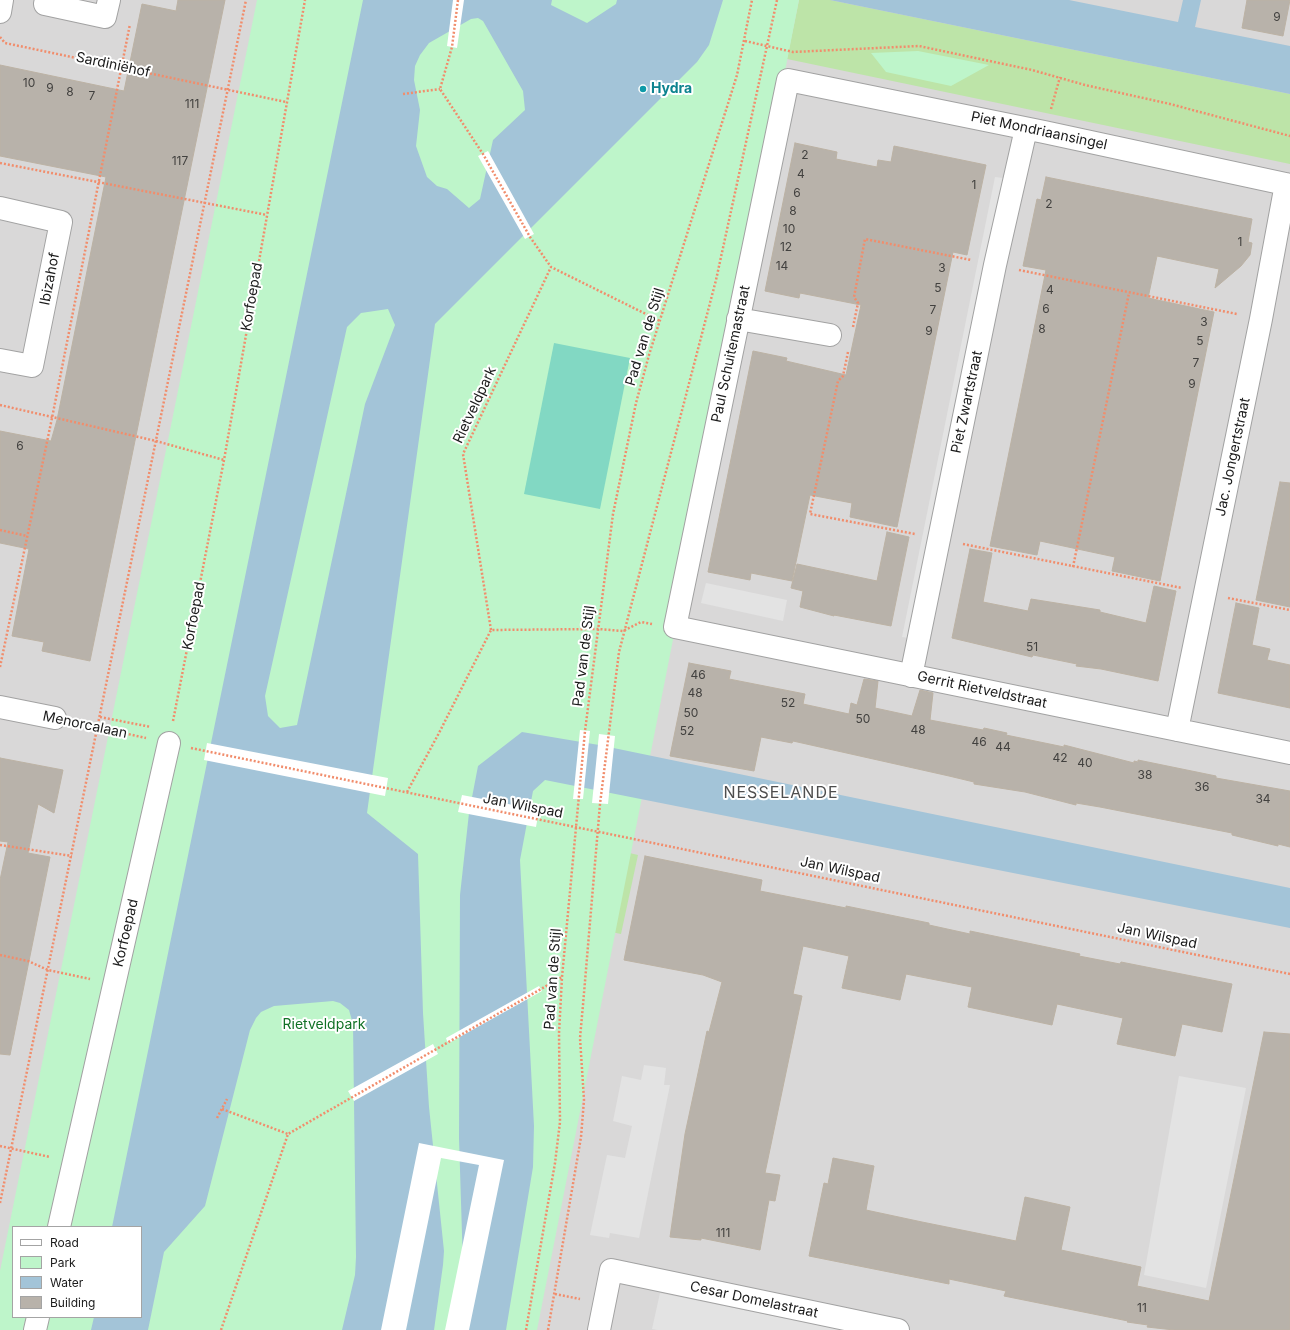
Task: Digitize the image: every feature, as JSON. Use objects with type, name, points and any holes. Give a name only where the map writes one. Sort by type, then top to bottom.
[{"type":"street","points":[[0,12],[2,0]]},
{"type":"street","points":[[46,0],[45,4],[106,17],[109,0]]},
{"type":"street","name":"Piet Mondriaansingel","points":[[788,80],[1035,130],[1288,185]]},
{"type":"street","name":"Paul Schuitemastraat","points":[[674,627],[788,80]]},
{"type":"street","name":"Piet Zwartstraat","points":[[911,676],[995,265],[1035,130]]},
{"type":"street","name":"Jac. Jongertstraat","points":[[1177,730],[1288,185]]},
{"type":"street","name":"Ibizahof","points":[[0,208],[61,222],[32,366],[0,360]]},
{"type":"street","points":[[738,319],[830,335]]},
{"type":"street","name":"Gerrit Rietveldstraat","points":[[674,627],[1290,753]]},
{"type":"street","name":"Menorcalaan","points":[[0,707],[55,718]]},
{"type":"street","name":"Korfoepad","points":[[59,1226],[170,737]]},
{"type":"street","name":"Cesar Domelastraat","points":[[599,1330],[611,1270],[898,1330]]},
{"type":"street","points":[[35,1330],[38,1318]]},
{"type":"path","points":[[0,1203],[246,0]]},
{"type":"path","name":"Korfoepad","points":[[170,737],[224,460],[305,0]]},
{"type":"path","points":[[458,0],[452,47],[440,89],[483,154],[530,236],[551,267],[660,321]]},
{"type":"path","name":"Pad van de Stijl","points":[[526,1330],[555,1163],[560,1122],[559,1033],[562,977],[585,731],[613,514],[636,403],[737,75],[752,0]]},
{"type":"path","points":[[548,1330],[581,1137],[584,1100],[580,1038],[600,804],[608,735],[624,631],[716,280],[777,0]]},
{"type":"path","points":[[0,667],[52,418],[132,16]]},
{"type":"path","name":"Sardiniëhof","points":[[0,37],[4,43],[286,102]]},
{"type":"path","points":[[745,41],[799,52],[919,46],[1060,77],[1085,85],[1170,104],[1290,136]]},
{"type":"path","points":[[1035,130],[1060,77]]},
{"type":"path","points":[[403,94],[440,89]]},
{"type":"path","points":[[0,163],[267,215]]},
{"type":"path","name":"Rietveldpark","points":[[491,630],[463,454],[551,267]]},
{"type":"path","points":[[1073,567],[1129,293]]},
{"type":"path","points":[[56,366],[62,367]]},
{"type":"path","points":[[0,406],[45,414],[52,418],[156,441],[224,460]]},
{"type":"path","points":[[810,514],[1290,610]]},
{"type":"path","points":[[0,530],[27,536]]},
{"type":"path","points":[[407,792],[447,720],[491,630],[598,629],[624,631],[641,622],[674,627]]},
{"type":"path","points":[[0,649],[4,650]]},
{"type":"path","points":[[100,717],[170,737]]},
{"type":"path","name":"Menorcalaan","points":[[55,718],[98,727],[170,737]]},
{"type":"path","name":"Jan Wilspad","points":[[205,751],[1290,974]]},
{"type":"path","points":[[0,845],[72,856]]},
{"type":"path","points":[[0,955],[28,962],[48,970],[114,985]]},
{"type":"path","points":[[221,1330],[288,1134],[351,1096],[562,977]]},
{"type":"path","points":[[217,1118],[227,1099]]},
{"type":"path","points":[[222,1109],[288,1134]]},
{"type":"path","points":[[0,1146],[74,1161]]},
{"type":"shaded area","points":[[0,0],[1290,0],[1290,1330],[0,1330]]},
{"type":"shaded area","points":[[995,177],[1003,178],[909,638],[902,637]]},
{"type":"shaded area","points":[[706,583],[787,600],[783,621],[701,603]]},
{"type":"shaded area","points":[[644,1065],[666,1068],[664,1085],[670,1085],[639,1238],[610,1233],[609,1238],[590,1235],[607,1155],[625,1158],[632,1126],[613,1121],[622,1076],[641,1080]]},
{"type":"shaded area","points":[[1179,1076],[1246,1088],[1206,1288],[1144,1275]]},
{"type":"shaded area","points":[[660,1293],[842,1330],[652,1329]]},
{"type":"green space","name":"Rietveldpark","points":[[257,0],[799,0],[537,1330],[0,1330],[0,1271]]},
{"type":"green space","points":[[799,0],[830,0],[1290,94],[1290,164],[787,59]]},
{"type":"green space","points":[[918,51],[989,65],[951,86],[886,72],[871,53]]},
{"type":"green space","points":[[554,343],[630,358],[600,509],[524,494]]},
{"type":"green space","points":[[617,850],[638,855],[621,934],[597,929]]},
{"type":"water","points":[[363,0],[552,0],[551,5],[587,23],[616,4],[617,0],[723,0],[709,45],[697,62],[435,324],[367,813],[418,854],[423,1013],[429,1107],[444,1251],[434,1330],[342,1330],[355,1275],[356,1257],[353,1024],[349,1010],[340,1003],[333,1001],[274,1006],[261,1012],[256,1018],[250,1030],[205,1206],[164,1252],[148,1330],[91,1330],[94,1318],[142,1318],[142,1226],[112,1226]],"holes":[[[478,18],[483,21],[523,91],[525,110],[493,140],[480,199],[469,208],[447,189],[437,186],[427,177],[416,146],[420,110],[414,80],[415,66],[420,55],[429,43],[471,19]],[[388,309],[395,325],[365,404],[297,725],[280,728],[268,716],[265,696],[347,327],[361,313]]]},
{"type":"water","points":[[830,0],[1069,0],[1178,22],[1183,0],[1201,0],[1195,27],[1290,46],[1290,94]]},
{"type":"water","points":[[522,732],[599,745],[1290,888],[1290,928],[545,780],[533,791],[520,860],[534,1126],[533,1167],[506,1330],[465,1330],[459,1138],[460,895],[469,813],[478,766]]},
{"type":"pier","points":[[453,0],[464,0],[457,48],[447,46]]},
{"type":"pier","points":[[488,151],[534,234],[525,239],[478,156]]},
{"type":"pier","points":[[580,730],[590,731],[583,799],[573,799]]},
{"type":"pier","points":[[599,734],[615,736],[608,804],[592,803]]},
{"type":"pier","points":[[207,743],[388,778],[385,796],[204,760]]},
{"type":"pier","points":[[462,795],[539,810],[536,827],[458,812]]},
{"type":"pier","points":[[539,986],[542,991],[449,1043],[447,1041],[446,1038]]},
{"type":"pier","points":[[433,1044],[438,1054],[354,1101],[348,1091]]},
{"type":"pier","points":[[419,1143],[504,1160],[469,1330],[445,1330],[479,1165],[441,1158],[406,1330],[381,1330]]},
{"type":"building","points":[[178,0],[225,0],[90,661],[42,651],[44,642],[12,636],[29,549],[0,543],[0,431],[51,441],[57,420],[106,177],[0,156],[0,65],[124,91],[142,4],[176,11]]},
{"type":"building","points":[[1247,0],[1290,0],[1283,36],[1242,28]]},
{"type":"building","points":[[795,143],[837,152],[836,159],[877,167],[878,160],[891,162],[894,146],[986,165],[967,255],[953,252],[897,527],[850,517],[852,503],[810,495],[792,581],[751,573],[750,580],[708,572],[753,351],[787,358],[786,361],[846,375],[861,305],[800,293],[799,298],[765,291]]},
{"type":"building","points":[[1046,177],[1252,219],[1248,242],[1252,243],[1250,255],[1241,266],[1215,288],[1219,269],[1157,256],[1148,298],[1214,312],[1160,581],[1112,571],[1115,557],[1040,541],[1037,555],[990,546],[1046,270],[1023,266],[1037,199],[1041,200]]},
{"type":"building","points":[[1280,482],[1290,483],[1290,607],[1256,600]]},
{"type":"building","points":[[887,532],[909,537],[891,626],[834,616],[800,607],[803,591],[791,588],[797,564],[877,581]]},
{"type":"building","points":[[970,549],[992,553],[983,602],[1028,611],[1031,599],[1100,610],[1100,612],[1146,623],[1154,586],[1176,591],[1158,681],[1101,669],[1076,666],[1077,664],[1033,655],[1032,657],[952,638]]},
{"type":"building","points":[[1236,603],[1259,608],[1252,645],[1270,649],[1267,660],[1290,665],[1290,708],[1218,693]]},
{"type":"building","points":[[689,663],[731,671],[729,679],[805,694],[803,704],[849,714],[851,703],[857,705],[864,679],[878,681],[875,708],[912,716],[920,690],[933,693],[930,720],[983,730],[984,728],[1007,733],[1006,735],[1064,747],[1064,745],[1134,763],[1134,761],[1138,762],[1138,760],[1216,776],[1216,778],[1290,791],[1290,847],[1278,844],[1278,846],[1232,835],[1232,833],[1100,807],[1076,803],[1076,805],[1025,792],[974,784],[974,782],[949,776],[793,741],[792,743],[761,737],[754,771],[670,756]]},
{"type":"building","points":[[0,758],[63,770],[54,813],[38,804],[28,853],[50,857],[10,1055],[0,1054],[0,880],[8,842],[0,841]]},
{"type":"building","points":[[645,856],[762,880],[760,891],[846,908],[846,906],[929,923],[929,925],[970,934],[970,931],[1080,954],[1079,956],[1120,964],[1121,962],[1232,984],[1222,1032],[1182,1024],[1175,1056],[1117,1044],[1123,1018],[1057,1004],[1052,1025],[968,1007],[972,987],[906,974],[900,1000],[842,988],[849,956],[803,946],[793,994],[802,996],[765,1173],[780,1175],[775,1201],[769,1200],[760,1250],[701,1238],[701,1240],[670,1237],[685,1134],[707,1031],[709,1032],[722,982],[703,975],[624,960]]},
{"type":"building","points":[[1264,1032],[1290,1034],[1290,1330],[1174,1330],[1147,1327],[1148,1325],[1127,1322],[1128,1321],[1004,1296],[1006,1291],[949,1279],[949,1284],[809,1256],[824,1183],[828,1184],[833,1158],[874,1166],[866,1210],[922,1222],[1016,1241],[1025,1197],[1070,1207],[1061,1250],[1141,1267],[1137,1286],[1209,1301]]},
{"type":"place","name":"Hydra","points":[[643,89]]},
{"type":"district","name":"NESSELANDE","points":[[781,793]]}]
